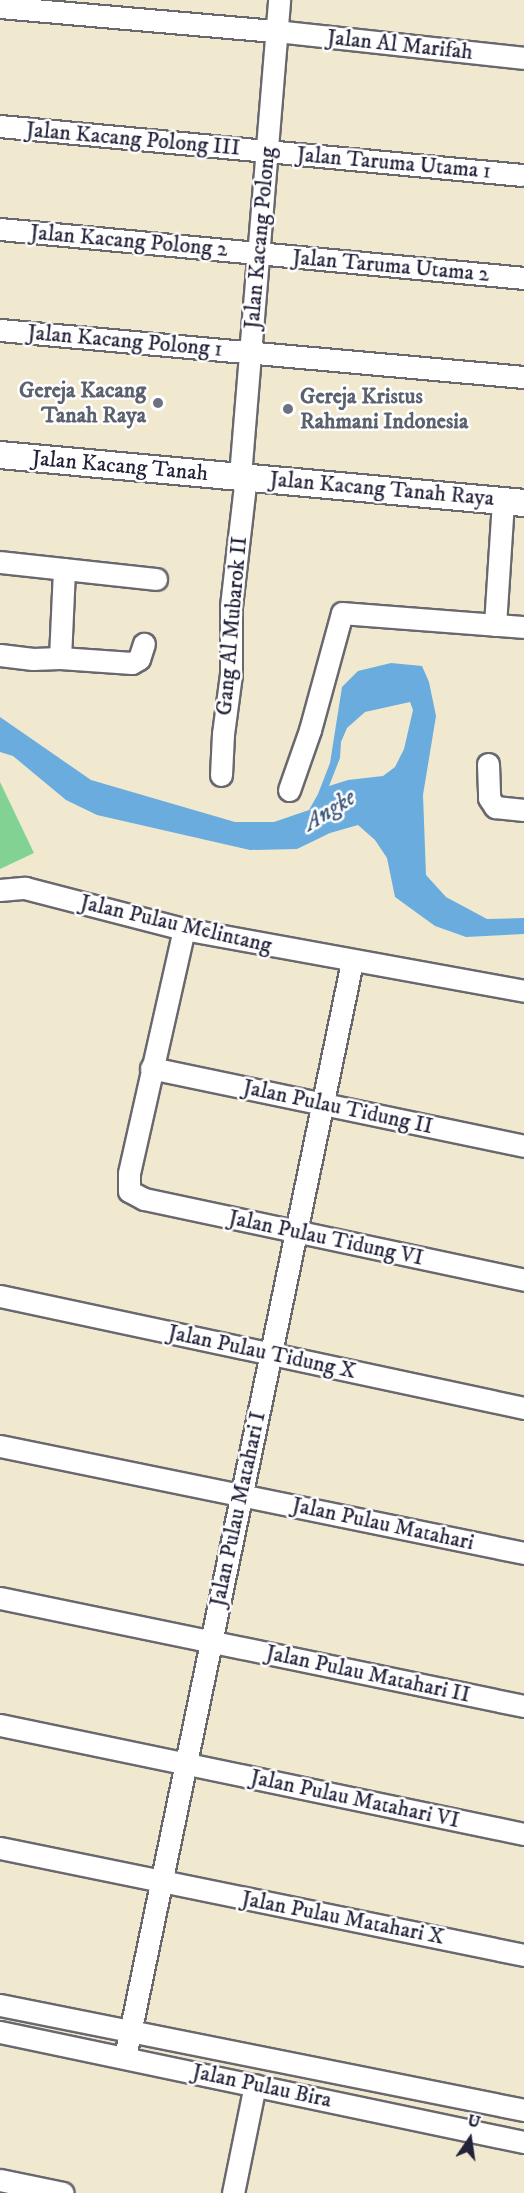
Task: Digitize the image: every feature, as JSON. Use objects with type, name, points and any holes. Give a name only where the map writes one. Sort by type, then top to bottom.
[{"type":"street","name":"Jalan Kacang Polong","points":[[243,476],[250,352],[279,0]]},
{"type":"street","name":"Jalan Al Marifah","points":[[0,7],[276,31],[524,58]]},
{"type":"street","name":"Jalan Kacang Polong III","points":[[0,126],[267,151]]},
{"type":"street","name":"Jalan Taruma Utama 1","points":[[267,151],[522,175]]},
{"type":"street","name":"Jalan Kacang Polong 2","points":[[0,229],[258,253]]},
{"type":"street","name":"Jalan Taruma Utama 2","points":[[258,253],[524,278]]},
{"type":"street","name":"Jalan Kacang Polong 1","points":[[0,330],[524,377]]},
{"type":"street","name":"Jalan Kacang Tanah","points":[[0,456],[243,476]]},
{"type":"street","name":"Jalan Kacang Tanah Raya","points":[[243,476],[514,502]]},
{"type":"street","name":"Gang Al Mubarok II","points":[[221,775],[223,734],[231,674],[231,606],[243,476]]},
{"type":"street","points":[[495,625],[514,502]]},
{"type":"street","points":[[0,562],[156,579]]},
{"type":"street","points":[[60,658],[64,569]]},
{"type":"street","points":[[289,790],[310,730],[342,613],[524,627]]},
{"type":"street","points":[[0,655],[33,659],[137,662],[144,644]]},
{"type":"street","points":[[488,764],[489,798],[495,807],[524,810]]},
{"type":"street","name":"Jalan Pulau Melintang","points":[[0,890],[26,888],[184,929],[352,962],[524,991]]},
{"type":"street","points":[[151,1068],[184,929]]},
{"type":"street","name":"Jalan Pulau Matahari I","points":[[125,2057],[352,962]]},
{"type":"street","name":"Jalan Pulau Tidung II","points":[[151,1068],[524,1146]]},
{"type":"street","name":"Jalan Pulau Tidung VI","points":[[151,1068],[129,1173],[129,1191],[144,1199],[524,1280]]},
{"type":"street","name":"Jalan Pulau Tidung X","points":[[0,1296],[524,1408]]},
{"type":"street","name":"Jalan Pulau Matahari","points":[[0,1446],[524,1553]]},
{"type":"street","name":"Jalan Pulau Matahari II","points":[[0,1598],[524,1706]]},
{"type":"street","name":"Jalan Pulau Matahari VI","points":[[0,1725],[524,1834]]},
{"type":"street","name":"Jalan Pulau Matahari X","points":[[0,1848],[524,1955]]},
{"type":"street","name":"Jalan Pulau Bira","points":[[0,2005],[524,2110]]},
{"type":"street","name":"Jalan Pulau Bira","points":[[0,2032],[524,2142]]},
{"type":"street","points":[[233,2193],[255,2085]]},
{"type":"street","points":[[0,2180],[63,2193]]},
{"type":"green space","points":[[0,782],[34,853],[0,869]]},
{"type":"water","name":"Angke","points":[[391,663],[422,666],[429,682],[436,716],[423,795],[426,875],[446,897],[487,919],[524,918],[524,934],[466,937],[435,926],[395,897],[387,858],[375,840],[358,825],[330,833],[297,849],[250,850],[97,815],[66,800],[13,756],[0,752],[0,717],[91,780],[235,822],[274,822],[309,810],[318,794],[330,763],[342,687],[358,671]],"holes":[[[410,702],[413,710],[404,749],[395,767],[383,776],[348,780],[329,786],[340,758],[341,742],[347,728],[365,712]]]},
{"type":"place","name":"Gereja Kacang Tanah Raya","points":[[158,403]]},
{"type":"place","name":"Gereja Kristus Rahmani Indonesia","points":[[288,409]]}]
